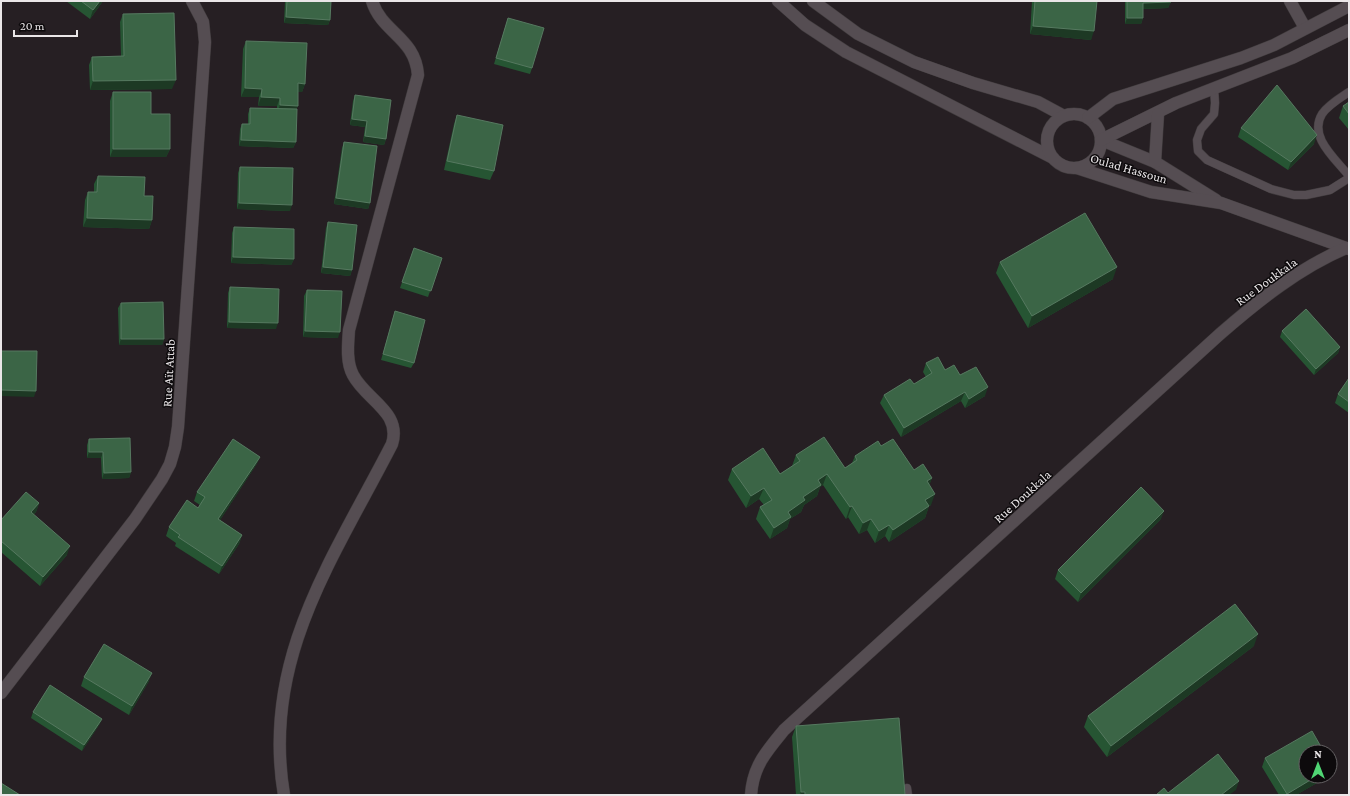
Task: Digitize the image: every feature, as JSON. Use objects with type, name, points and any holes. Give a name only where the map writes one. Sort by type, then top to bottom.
[{"type":"street","name":"Rue Aït Attab","points":[[1,693],[135,519],[162,479],[170,464],[175,447],[178,427],[205,42],[203,22],[192,1]]},
{"type":"street","points":[[284,795],[279,753],[280,717],[292,652],[315,592],[341,539],[392,444],[395,435],[394,425],[389,417],[353,375],[348,347],[349,330],[418,75],[414,55],[376,13],[372,1]]},
{"type":"street","points":[[778,1],[805,25],[846,52],[1053,158],[1063,166],[1077,168],[1086,165],[1093,159],[1099,151],[1101,140],[1097,127],[1088,118],[1073,114],[1064,116],[1054,123],[1048,134],[1047,146],[1053,158]]},
{"type":"street","points":[[813,1],[858,34],[914,62],[973,83],[1038,102],[1064,116]]},
{"type":"street","points":[[1290,1],[1305,28]]},
{"type":"street","points":[[1088,118],[1113,99],[1241,58],[1349,6]]},
{"type":"street","points":[[1101,140],[1158,114],[1176,103],[1253,75],[1349,30]]},
{"type":"street","points":[[1155,162],[1158,114]]},
{"type":"street","name":"Oulad Hassoun","points":[[1101,140],[1155,162],[1221,203]]},
{"type":"street","name":"Oulad Hassoun","points":[[1077,168],[1151,192],[1221,203],[1347,248]]},
{"type":"street","name":"Rue Doukkala","points":[[752,795],[752,782],[757,765],[784,730],[1251,307],[1279,287],[1330,255],[1347,248]]},
{"type":"lane","points":[[1214,88],[1214,114],[1201,130],[1196,140],[1198,151],[1207,160],[1271,189],[1294,195],[1306,195],[1330,190],[1349,177],[1320,140],[1318,131],[1322,114],[1349,92]]},
{"type":"building","points":[[81,1],[100,1],[93,10]]},
{"type":"building","points":[[287,1],[331,1],[330,20],[286,17]]},
{"type":"building","points":[[1035,1],[1097,1],[1094,31],[1033,26]]},
{"type":"building","points":[[1127,1],[1171,2],[1143,3],[1143,18],[1127,18]]},
{"type":"building","points":[[174,13],[176,80],[93,81],[92,57],[124,56],[123,14]]},
{"type":"building","points":[[508,18],[544,28],[532,68],[496,58]]},
{"type":"building","points":[[246,41],[307,43],[305,84],[298,83],[298,106],[280,105],[280,98],[261,97],[262,89],[245,88]]},
{"type":"building","points":[[1277,85],[1317,135],[1291,162],[1241,128]]},
{"type":"building","points":[[113,92],[151,92],[151,114],[170,114],[170,149],[113,149]]},
{"type":"building","points":[[355,95],[391,100],[386,139],[365,136],[367,121],[352,119]]},
{"type":"building","points":[[1349,102],[1349,114],[1343,106]]},
{"type":"building","points":[[250,108],[297,109],[296,142],[241,140],[242,124],[250,124]]},
{"type":"building","points":[[457,115],[503,125],[494,171],[447,161]]},
{"type":"building","points":[[344,142],[377,146],[370,203],[336,198]]},
{"type":"building","points":[[240,167],[293,168],[292,205],[239,203]]},
{"type":"building","points":[[98,176],[145,177],[144,196],[153,196],[152,220],[87,218],[88,192],[97,192]]},
{"type":"building","points":[[1085,213],[1117,267],[1032,316],[1000,262]]},
{"type":"building","points":[[328,222],[357,225],[352,270],[323,267]]},
{"type":"building","points":[[234,227],[294,229],[294,259],[233,257]]},
{"type":"building","points":[[414,248],[442,258],[431,291],[402,282]]},
{"type":"building","points":[[230,287],[279,289],[278,323],[229,322]]},
{"type":"building","points":[[307,290],[342,291],[340,332],[305,331]]},
{"type":"building","points":[[163,302],[164,339],[121,339],[121,303]]},
{"type":"building","points":[[1306,309],[1340,347],[1316,369],[1282,331]]},
{"type":"building","points":[[395,311],[425,320],[414,363],[383,354]]},
{"type":"building","points":[[1,351],[37,351],[36,391],[1,390]]},
{"type":"building","points":[[938,357],[945,370],[954,365],[960,375],[976,367],[988,387],[969,399],[965,392],[904,428],[884,395],[910,379],[914,384],[932,373],[926,363]]},
{"type":"building","points":[[1349,378],[1349,402],[1338,394]]},
{"type":"building","points":[[824,437],[845,468],[857,460],[855,456],[878,441],[881,446],[893,439],[914,470],[923,464],[932,478],[927,481],[935,494],[925,500],[929,506],[893,530],[889,525],[879,531],[871,519],[863,523],[852,506],[850,507],[827,474],[818,480],[821,485],[803,497],[805,500],[788,512],[791,517],[774,528],[760,507],[772,500],[764,488],[751,496],[732,469],[763,448],[780,474],[800,461],[796,455]]},
{"type":"building","points":[[130,438],[131,472],[104,473],[103,452],[89,452],[89,439]]},
{"type":"building","points":[[233,439],[260,457],[218,519],[242,535],[222,566],[178,537],[180,535],[169,527],[187,500],[198,508],[205,497],[197,492]]},
{"type":"building","points":[[1141,487],[1164,511],[1081,593],[1058,570]]},
{"type":"building","points":[[26,492],[39,503],[31,512],[70,546],[43,577],[1,541],[1,520]]},
{"type":"building","points":[[1235,604],[1258,634],[1111,746],[1088,716]]},
{"type":"building","points":[[104,644],[152,673],[132,706],[84,677]]},
{"type":"building","points":[[50,685],[102,719],[84,745],[33,712]]},
{"type":"building","points":[[899,718],[905,795],[805,795],[805,792],[801,792],[796,726]]},
{"type":"building","points":[[1312,731],[1319,744],[1298,744],[1298,784],[1304,784],[1287,794],[1265,758]]},
{"type":"building","points":[[1218,754],[1239,781],[1221,795],[1156,795],[1164,788],[1168,793]]},
{"type":"building","points":[[1,783],[20,795],[1,795]]}]
